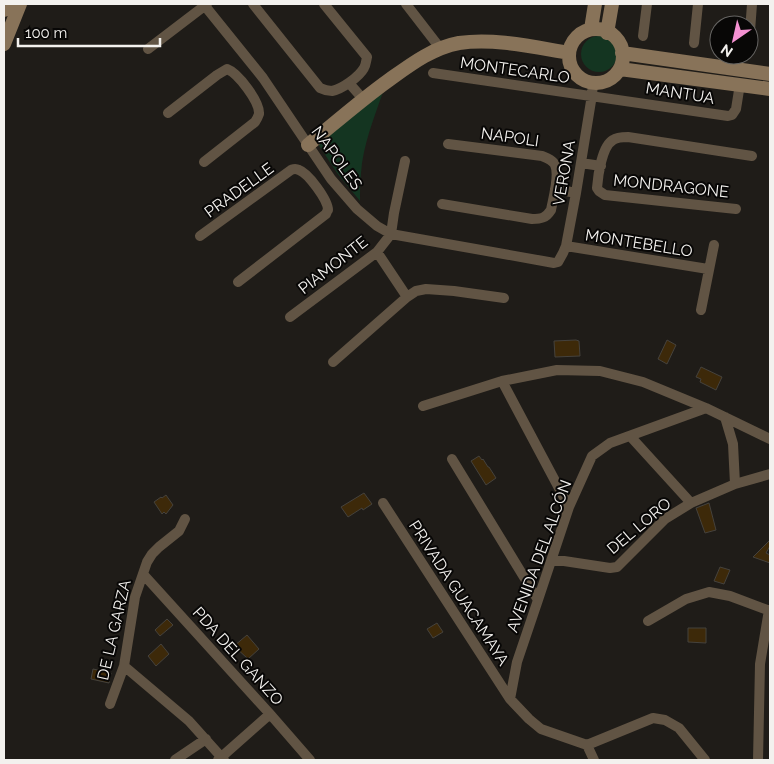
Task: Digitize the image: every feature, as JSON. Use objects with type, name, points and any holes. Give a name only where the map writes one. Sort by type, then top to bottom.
[{"type":"street","points":[[4,10],[6,4]]},
{"type":"street","points":[[4,44],[20,4]]},
{"type":"street","points":[[253,4],[320,88],[332,91],[340,88],[360,73],[364,68],[367,57],[324,4]]},
{"type":"street","points":[[406,4],[440,48]]},
{"type":"street","points":[[591,29],[595,4]]},
{"type":"street","points":[[607,32],[612,4]]},
{"type":"street","points":[[643,36],[647,4]]},
{"type":"street","points":[[694,43],[698,4]]},
{"type":"street","points":[[148,49],[206,5]]},
{"type":"street","name":"NAPOLES","points":[[206,5],[263,78],[331,179],[357,209],[377,226],[391,234],[554,262]]},
{"type":"street","points":[[591,29],[607,32],[612,34],[621,46],[622,64],[613,77],[592,89],[572,69],[569,53],[573,42],[580,34],[591,29]]},
{"type":"street","points":[[308,145],[363,99],[414,62],[440,48],[459,44],[495,42],[569,53]]},
{"type":"street","points":[[622,53],[770,74]]},
{"type":"street","points":[[620,68],[770,89]]},
{"type":"street","points":[[168,113],[227,69],[232,71],[249,90],[259,112],[255,122],[204,162]]},
{"type":"street","name":"MONTECARLO","points":[[433,73],[592,89]]},
{"type":"street","points":[[249,90],[263,78]]},
{"type":"street","points":[[349,82],[363,99]]},
{"type":"street","name":"MANTUA","points":[[592,89],[728,116],[732,115],[736,109],[740,84]]},
{"type":"street","name":"VERONA","points":[[554,262],[558,262],[561,258],[566,246],[592,89]]},
{"type":"street","points":[[581,163],[601,166],[604,151],[608,144],[616,138],[622,137],[752,156]]},
{"type":"street","name":"NAPOLI","points":[[442,204],[539,219],[544,218],[551,210],[557,173],[554,162],[534,154],[448,144]]},
{"type":"street","points":[[391,234],[406,161]]},
{"type":"street","name":"MONDRAGONE","points":[[601,166],[598,188],[599,191],[606,195],[736,209]]},
{"type":"street","name":"PRADELLE","points":[[200,236],[291,170],[296,168],[300,170],[318,188]]},
{"type":"street","points":[[238,282],[326,214],[327,205],[318,188],[331,179]]},
{"type":"street","points":[[555,189],[576,193]]},
{"type":"street","name":"PIAMONTE","points":[[290,318],[377,252],[391,234]]},
{"type":"street","name":"MONTEBELLO","points":[[701,310],[714,245]]},
{"type":"street","name":"MONTEBELLO","points":[[566,246],[708,269]]},
{"type":"street","points":[[377,252],[407,297]]},
{"type":"street","points":[[333,362],[416,291],[426,288],[454,290],[504,298]]},
{"type":"street","points":[[423,406],[502,380],[557,370],[600,371],[643,382],[725,416],[770,439]]},
{"type":"street","points":[[502,380],[569,507]]},
{"type":"street","name":"AVENIDA DEL ALCÓN","points":[[510,699],[517,662],[569,507],[592,456],[610,443],[706,408]]},
{"type":"street","points":[[725,416],[733,444],[735,484]]},
{"type":"street","points":[[630,436],[690,503]]},
{"type":"street","points":[[452,459],[538,600]]},
{"type":"street","name":"DEL LORO","points":[[551,561],[610,568],[616,567],[665,519],[690,503],[735,484],[770,474]]},
{"type":"street","name":"PRIVADA GUACAMAYA","points":[[382,503],[510,699]]},
{"type":"street","name":"DE LA GARZA","points":[[110,704],[124,666],[135,597],[147,562],[159,547],[179,531],[185,519]]},
{"type":"street","name":"PDA DEL GANZO","points":[[143,574],[310,760]]},
{"type":"street","points":[[648,621],[686,599],[709,592],[730,596],[769,611],[760,664],[758,760]]},
{"type":"street","points":[[124,666],[189,721],[221,759],[270,714]]},
{"type":"street","points":[[510,699],[541,729],[587,745],[653,718],[665,720],[679,728],[705,760]]},
{"type":"street","points":[[175,760],[206,739]]},
{"type":"street","points":[[587,745],[591,759]]},
{"type":"green space","points":[[599,36],[606,37],[612,41],[616,47],[616,61],[612,67],[606,71],[599,72],[592,71],[586,67],[582,61],[581,54],[582,47],[586,41],[592,37]]},
{"type":"green space","points":[[383,92],[364,152],[360,201],[337,173],[318,144]]},
{"type":"building","points":[[667,340],[676,345],[667,364],[658,359]]},
{"type":"building","points":[[554,341],[579,341],[580,356],[555,357]]},
{"type":"building","points":[[701,367],[722,377],[716,390],[700,382],[701,379],[696,377]]},
{"type":"building","points":[[479,456],[496,478],[486,485],[471,461]]},
{"type":"building","points":[[364,493],[372,504],[348,517],[341,507]]},
{"type":"building","points":[[166,495],[173,505],[166,514],[164,512],[162,514],[154,502]]},
{"type":"building","points":[[709,503],[716,530],[705,533],[696,508]]},
{"type":"building","points":[[770,540],[770,546],[766,553],[770,555],[770,563],[753,557]]},
{"type":"building","points":[[720,567],[730,570],[724,584],[714,581]]},
{"type":"building","points":[[167,619],[173,625],[160,636],[155,630]]},
{"type":"building","points":[[437,623],[443,632],[433,638],[427,629]]},
{"type":"building","points":[[688,628],[706,628],[706,643],[688,642]]},
{"type":"building","points":[[247,635],[259,649],[248,659],[234,646]]},
{"type":"building","points":[[161,644],[169,654],[156,666],[148,656]]},
{"type":"building","points":[[93,669],[111,673],[109,683],[91,679]]}]
